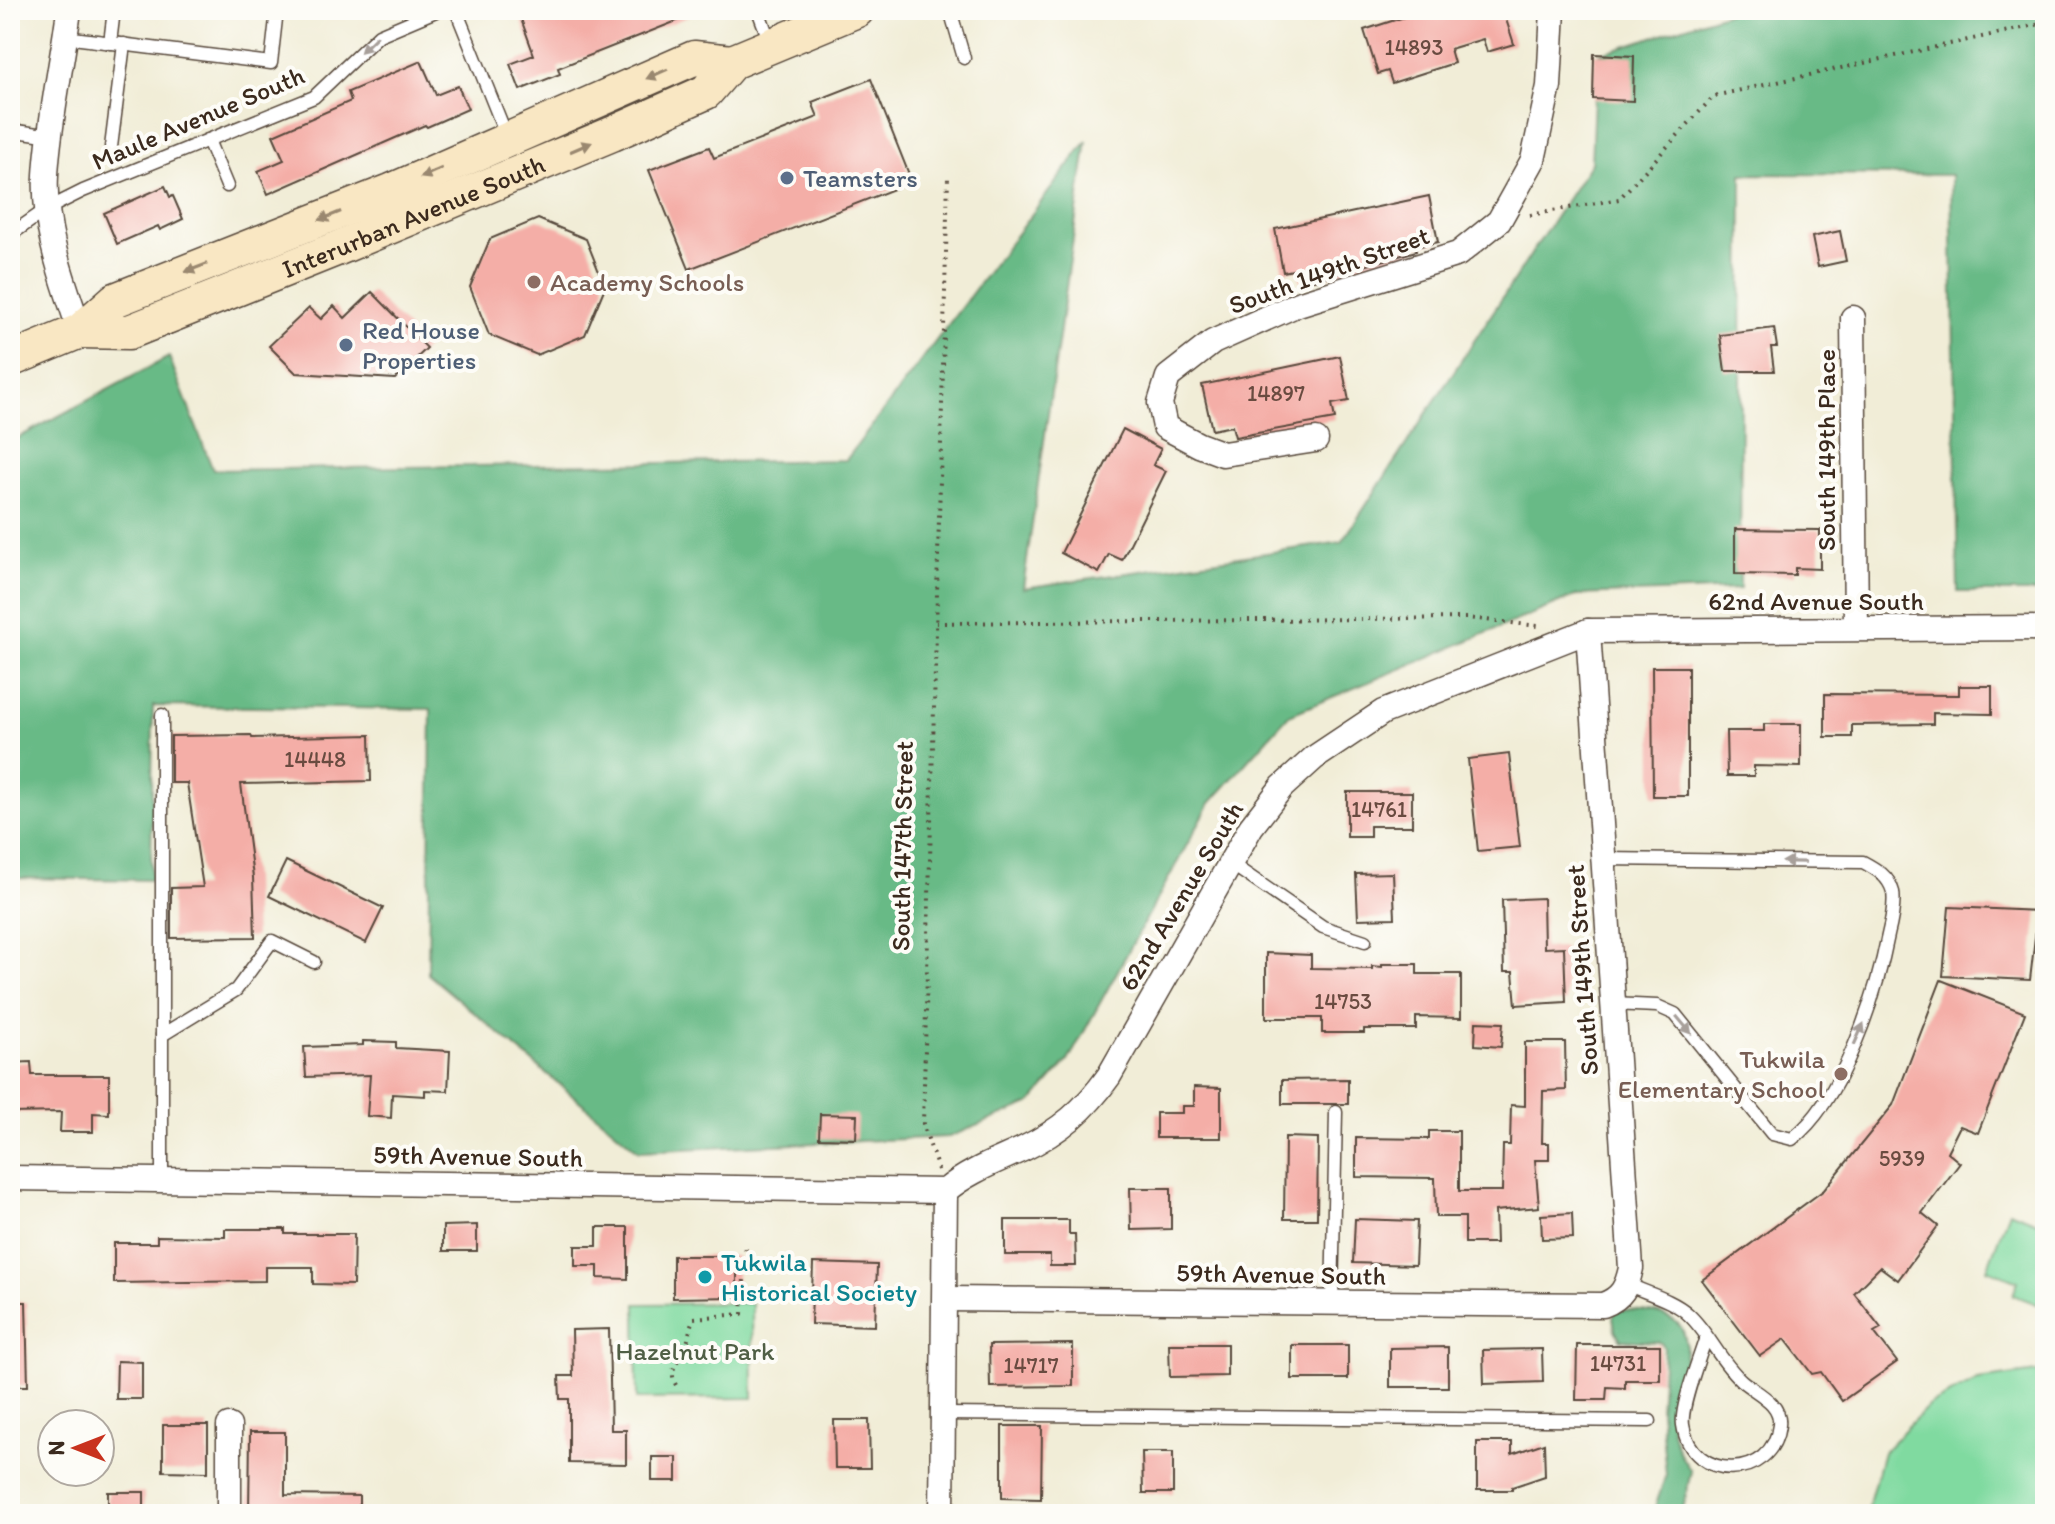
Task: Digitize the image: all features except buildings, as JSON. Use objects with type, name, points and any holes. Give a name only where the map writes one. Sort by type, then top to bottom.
[{"type":"main road","name":"Interurban Avenue South","points":[[80,331],[129,332],[521,173],[706,92],[732,62],[857,10]]},
{"type":"main road","name":"Interurban Avenue South","points":[[10,360],[80,331],[115,300],[324,218],[694,58],[732,62]]},
{"type":"street","points":[[69,10],[46,176],[47,209],[55,259],[80,331]]},
{"type":"street","name":"South 149th Street","points":[[1316,440],[1223,454],[1199,445],[1165,427],[1160,403],[1168,377],[1213,342],[1298,304],[1458,254],[1499,221],[1533,160],[1549,86],[1553,10]]},
{"type":"street","name":"South 149th Place","points":[[1853,318],[1856,628]]},
{"type":"street","name":"62nd Avenue South","points":[[945,1191],[964,1176],[1024,1148],[1089,1104],[1109,1076],[1251,827],[1282,787],[1314,758],[1383,712],[1588,631],[2045,628]]},
{"type":"street","name":"South 149th Street","points":[[1588,631],[1631,1268],[1622,1292]]},
{"type":"street","name":"59th Avenue South","points":[[10,1178],[945,1191]]},
{"type":"street","points":[[942,1514],[945,1191]]},
{"type":"street","name":"59th Avenue South","points":[[945,1299],[1603,1305],[1622,1292]]},
{"type":"street","points":[[229,1426],[229,1514]]},
{"type":"lane","points":[[111,147],[117,44],[114,10]]},
{"type":"lane","points":[[65,37],[271,63],[277,10]]},
{"type":"lane","name":"Maule Avenue South","points":[[10,235],[47,209],[83,191],[314,97],[379,35],[438,10]]},
{"type":"lane","points":[[456,10],[508,139]]},
{"type":"lane","points":[[758,10],[771,45]]},
{"type":"lane","points":[[950,10],[964,58]]},
{"type":"lane","points":[[10,130],[51,136]]},
{"type":"lane","points":[[208,140],[227,186]]},
{"type":"lane","points":[[162,715],[162,1180]]},
{"type":"lane","points":[[1603,859],[1863,862],[1882,873],[1893,892],[1891,922],[1879,981],[1861,1031],[1809,1126],[1792,1139],[1772,1134],[1675,1014],[1657,1006],[1612,1004]]},
{"type":"lane","points":[[1230,863],[1323,927],[1365,941]]},
{"type":"lane","points":[[162,1035],[236,990],[272,941],[314,962]]},
{"type":"lane","points":[[1332,1302],[1336,1112]]},
{"type":"lane","points":[[1622,1292],[1678,1307],[1688,1314],[1706,1337],[1734,1374],[1771,1402],[1778,1414],[1779,1426],[1773,1444],[1762,1457],[1746,1466],[1718,1468],[1705,1462],[1693,1452],[1682,1423],[1706,1337]]},
{"type":"lane","points":[[943,1414],[1650,1421]]},
{"type":"path","points":[[1499,221],[1619,199],[1714,96],[2045,23]]},
{"type":"path","name":"South 147th Street","points":[[945,1191],[923,1124],[948,177]]},
{"type":"path","points":[[936,623],[1468,618],[1543,626]]},
{"type":"path","points":[[676,1385],[672,1372],[687,1346],[694,1318],[742,1314],[746,1244]]},
{"type":"green space","points":[[1737,10],[2045,10],[2045,592],[1958,592],[1951,175],[1742,174],[1740,589],[1578,595],[1289,715],[1210,803],[1068,1061],[1030,1104],[949,1137],[639,1151],[428,974],[431,709],[153,706],[151,880],[10,878],[10,442],[169,357],[213,470],[846,460],[1087,141],[1023,588],[1342,542],[1591,163],[1596,55]]},
{"type":"green space","points":[[2009,1211],[2045,1225],[2045,1307],[2013,1295],[2018,1281],[1987,1269]]},
{"type":"green space","name":"Hazelnut Park","points":[[752,1303],[753,1398],[637,1399],[636,1304]]},
{"type":"green space","points":[[1617,1311],[1669,1317],[1683,1332],[1685,1358],[1671,1412],[1676,1443],[1691,1471],[1682,1514],[1653,1514],[1666,1474],[1660,1411],[1664,1348],[1657,1342],[1621,1340],[1613,1317]]},
{"type":"green space","points":[[2045,1371],[2045,1514],[1866,1514],[1883,1452],[1929,1405],[1978,1380]]},
{"type":"place","name":"Teamsters","points":[[787,178]]},
{"type":"place","name":"Academy Schools","points":[[534,282]]},
{"type":"place","name":"Red House Properties","points":[[346,345]]},
{"type":"place","name":"Tukwila Elementary School","points":[[1841,1074]]},
{"type":"place","name":"Tukwila Historical Society","points":[[705,1277]]}]
